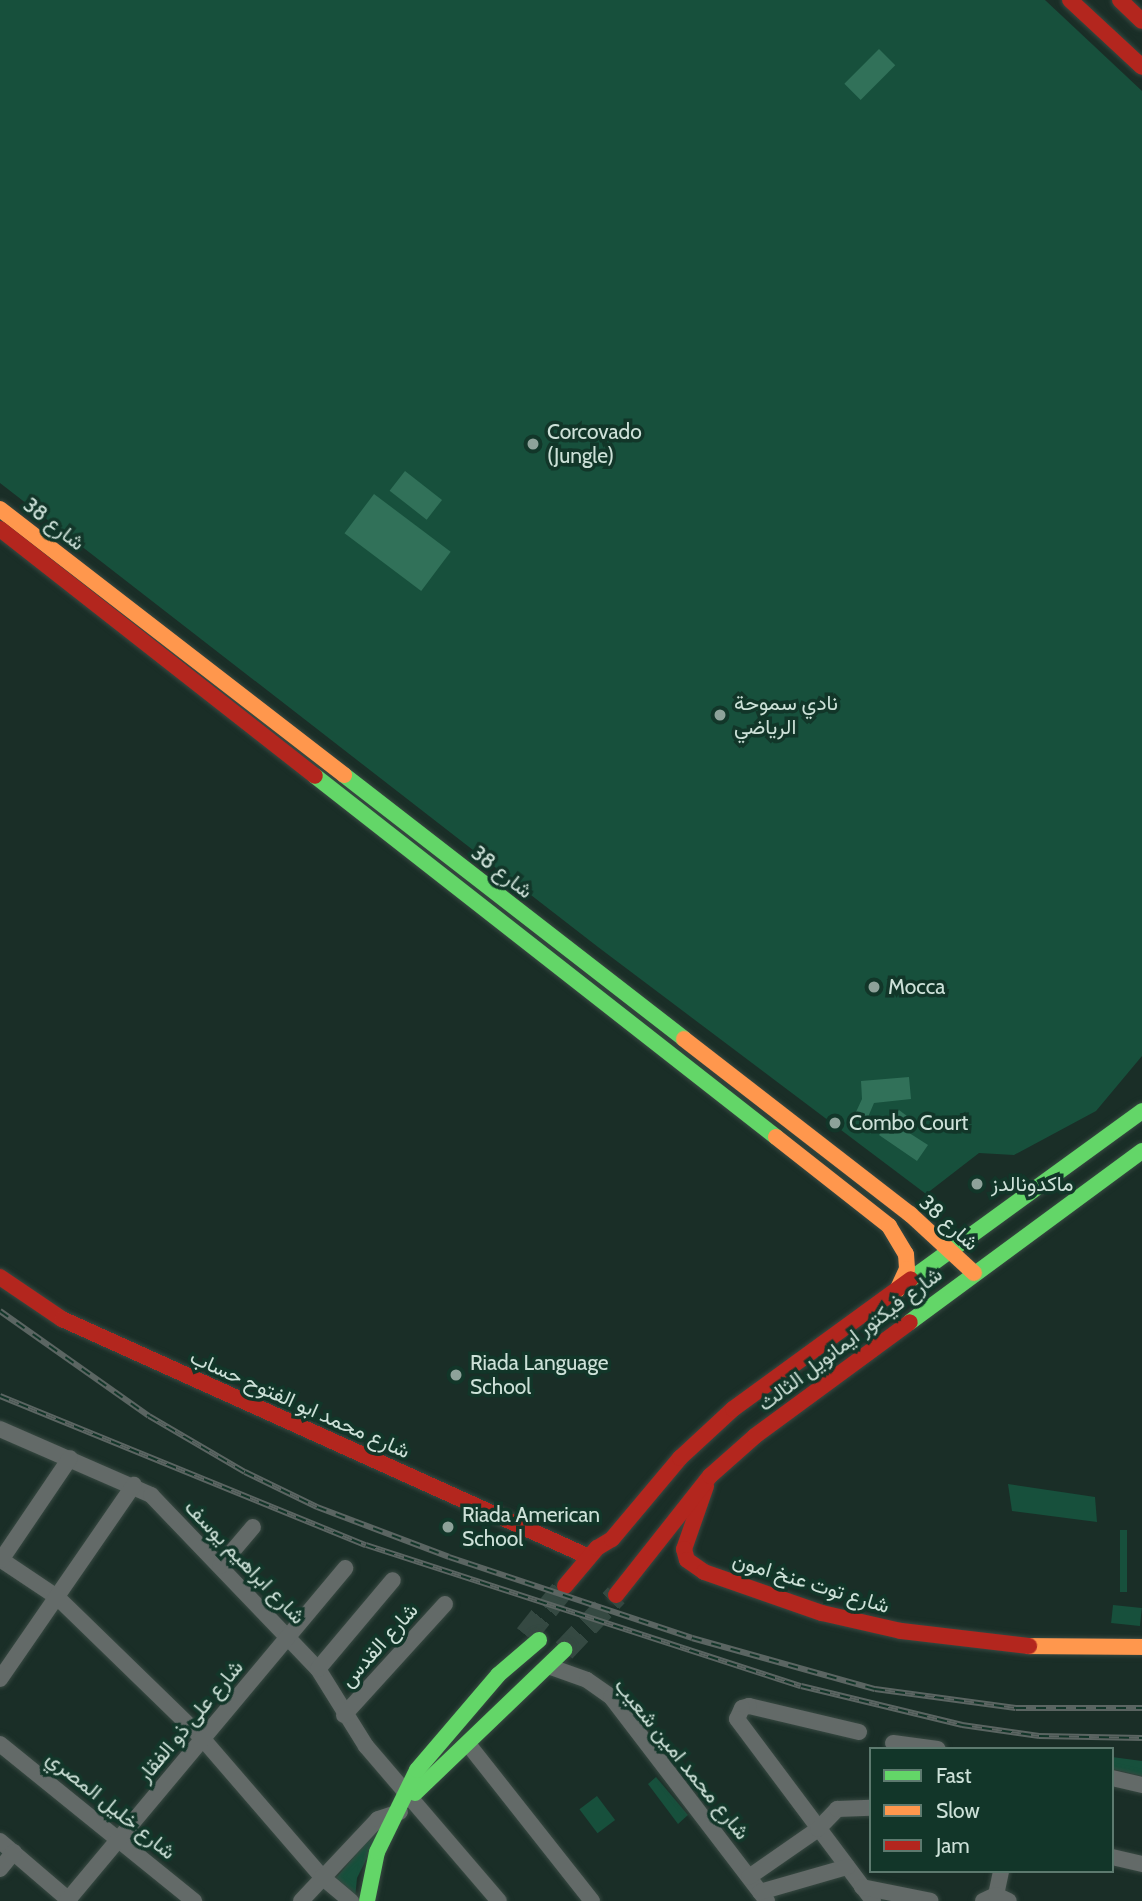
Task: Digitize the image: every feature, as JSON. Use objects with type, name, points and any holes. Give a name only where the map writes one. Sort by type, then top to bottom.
[{"type":"street","points":[[1070,0],[1140,62]]},
{"type":"street","points":[[1120,0],[1142,20]]},
{"type":"street","name":"شارع 38","points":[[0,509],[53,560],[889,1226],[902,1244],[907,1262],[897,1290]]},
{"type":"street","name":"شارع 38","points":[[0,528],[53,560],[950,1250],[974,1273]]},
{"type":"street","name":"شارع فيكتور ايمانويل الثالث","points":[[612,1539],[606,1559],[570,1591],[589,1557],[612,1539],[657,1482],[733,1409],[1142,1111]]},
{"type":"street","name":"شارع فيكتور ايمانويل الثالث","points":[[616,1595],[710,1476],[755,1436],[1142,1151]]},
{"type":"street","name":"شارع محمد ابو الفتوح حساب","points":[[0,1277],[62,1320],[589,1557]]},
{"type":"street","points":[[733,1409],[755,1436]]},
{"type":"street","name":"شارع ابراهيم يوسف","points":[[0,1429],[134,1485],[158,1501],[318,1669],[344,1715],[499,1901]]},
{"type":"street","points":[[70,1458],[1,1560],[57,1597],[202,1738],[322,1877],[351,1901]]},
{"type":"street","name":"شارع توت عنخ امون","points":[[710,1476],[684,1549],[694,1568],[704,1572],[822,1613],[888,1629],[1035,1647],[1142,1647]]},
{"type":"street","points":[[0,1679],[134,1485]]},
{"type":"street","points":[[220,1566],[253,1528]]},
{"type":"street","name":"شارع على ذو الفقار","points":[[69,1900],[345,1568]]},
{"type":"street","points":[[318,1669],[393,1580]]},
{"type":"street","name":"شارع القدس","points":[[344,1715],[445,1604]]},
{"type":"street","points":[[367,1901],[384,1835],[397,1811],[498,1675],[532,1638]]},
{"type":"street","points":[[408,1794],[468,1744],[564,1650]]},
{"type":"street","name":"شارع محمد امين شعيب","points":[[548,1666],[587,1680],[611,1697],[764,1897]]},
{"type":"street","points":[[859,1732],[749,1706],[738,1715],[740,1726],[873,1901]]},
{"type":"street","points":[[893,1743],[923,1747]]},
{"type":"street","name":"شارع خليل المصري","points":[[0,1744],[120,1837],[194,1901]]},
{"type":"street","points":[[468,1744],[583,1898]]},
{"type":"street","points":[[1114,1778],[1142,1785]]},
{"type":"street","points":[[749,1877],[818,1829],[837,1809],[869,1808]]},
{"type":"street","points":[[301,1901],[377,1819],[397,1811]]},
{"type":"street","points":[[0,1842],[69,1900]]},
{"type":"street","points":[[0,1869],[14,1852]]},
{"type":"street","points":[[1114,1857],[1142,1864]]},
{"type":"street","points":[[764,1897],[847,1867]]},
{"type":"street","points":[[996,1899],[1001,1873]]},
{"type":"street","points":[[862,1887],[931,1901]]},
{"type":"shaded area","name":"نادي سموحة الرياضي","points":[[0,0],[1045,0],[1142,91],[1142,1056],[1096,1111],[1014,1155],[979,1153],[926,1194],[598,947],[0,483]]},
{"type":"shaded area","points":[[879,49],[895,65],[861,100],[844,84]]},
{"type":"shaded area","points":[[405,471],[442,500],[427,520],[390,491]]},
{"type":"shaded area","points":[[374,494],[451,552],[421,591],[345,533]]},
{"type":"shaded area","points":[[909,1077],[911,1099],[874,1103],[868,1117],[856,1112],[862,1099],[861,1081]]},
{"type":"shaded area","points":[[899,1110],[907,1116],[903,1129],[928,1145],[917,1161],[879,1135]]},
{"type":"shaded area","points":[[1008,1484],[1095,1497],[1097,1522],[1012,1511]]},
{"type":"shaded area","points":[[1120,1530],[1127,1530],[1127,1592],[1120,1592]]},
{"type":"shaded area","points":[[1113,1605],[1142,1608],[1140,1626],[1111,1623]]},
{"type":"shaded area","points":[[1114,1757],[1142,1761],[1142,1776],[1114,1769]]},
{"type":"shaded area","points":[[656,1777],[688,1815],[678,1824],[648,1784]]},
{"type":"shaded area","points":[[597,1796],[615,1820],[597,1833],[579,1809]]},
{"type":"shaded area","points":[[374,1833],[378,1836],[357,1878],[355,1899],[331,1884]]},
{"type":"tunnel","points":[[526,1635],[565,1586]]},
{"type":"tunnel","points":[[564,1650],[616,1595]]},
{"type":"railway","points":[[0,1311],[149,1416],[245,1472],[317,1507],[449,1557],[692,1638],[875,1689],[1016,1708],[1142,1708]]},
{"type":"railway","points":[[0,1396],[366,1545],[801,1686],[962,1725],[1039,1736],[1142,1738]]},
{"type":"traffic: fast","points":[[344,775],[684,1039]]},
{"type":"traffic: fast","points":[[315,776],[776,1137]]},
{"type":"traffic: fast","points":[[911,1279],[1142,1111]]},
{"type":"traffic: fast","points":[[910,1322],[1142,1151]]},
{"type":"traffic: fast","points":[[367,1901],[377,1852],[417,1770],[498,1675],[539,1640]]},
{"type":"traffic: fast","points":[[415,1793],[564,1650]]},
{"type":"traffic: slow","points":[[0,509],[344,775]]},
{"type":"traffic: slow","points":[[684,1039],[910,1214],[974,1273]]},
{"type":"traffic: slow","points":[[776,1137],[889,1226],[906,1254],[907,1269],[897,1290]]},
{"type":"traffic: slow","points":[[1029,1646],[1142,1647]]},
{"type":"traffic: jam","points":[[1070,0],[1142,67]]},
{"type":"traffic: jam","points":[[1120,0],[1142,21]]},
{"type":"traffic: jam","points":[[0,529],[315,776]]},
{"type":"traffic: jam","points":[[0,1277],[62,1319],[589,1557]]},
{"type":"traffic: jam","points":[[565,1586],[597,1548],[612,1539],[680,1458],[733,1409],[911,1279]]},
{"type":"traffic: jam","points":[[616,1595],[710,1476],[755,1436],[910,1322]]},
{"type":"traffic: jam","points":[[706,1486],[684,1549],[687,1560],[704,1572],[822,1613],[901,1631],[1029,1646]]},
{"type":"place","name":"Corcovado (Jungle)","points":[[533,444]]},
{"type":"place","name":"نادي سموحة الرياضي","points":[[720,715]]},
{"type":"place","name":"Mocca","points":[[874,987]]},
{"type":"place","name":"Combo Court","points":[[835,1123]]},
{"type":"place","name":"ماكدونالدز","points":[[977,1184]]},
{"type":"place","name":"Riada Language School","points":[[456,1375]]},
{"type":"place","name":"Riada American School","points":[[448,1527]]}]
